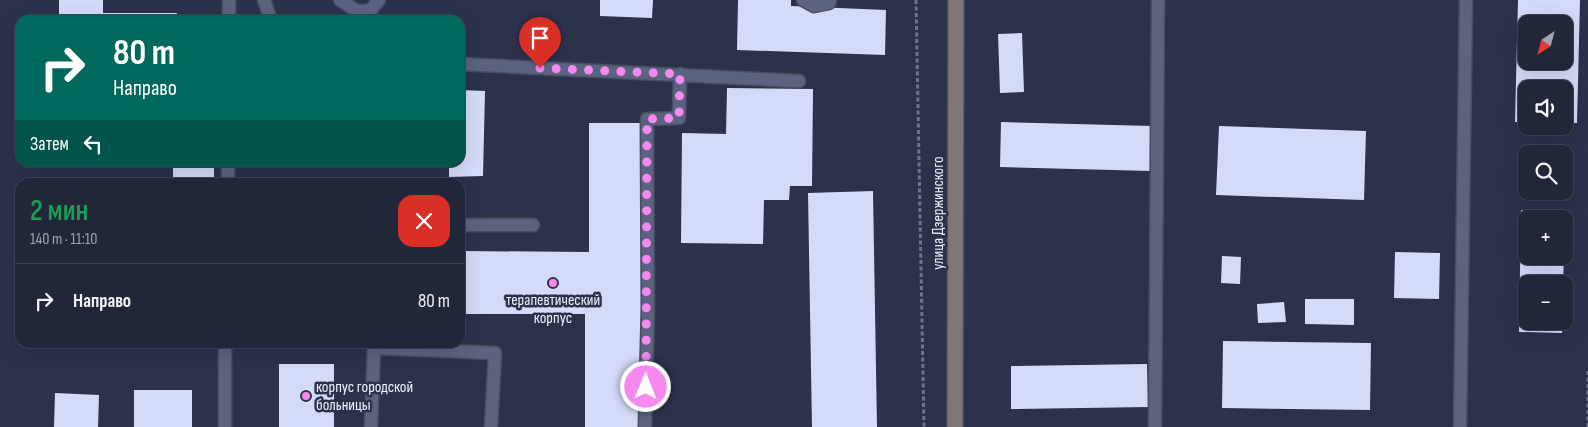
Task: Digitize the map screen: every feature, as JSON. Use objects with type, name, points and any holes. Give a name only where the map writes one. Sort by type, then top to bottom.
[{"type":"street","name":"улица Дзержинского","points":[[955,427],[956,0]]},
{"type":"lane","points":[[229,0],[229,15]]},
{"type":"lane","points":[[264,0],[269,15]]},
{"type":"lane","points":[[340,0],[357,11],[370,10],[378,0]]},
{"type":"lane","points":[[803,0],[814,6],[829,3],[830,0]]},
{"type":"lane","points":[[1155,427],[1158,0]]},
{"type":"lane","points":[[1460,427],[1466,0]]},
{"type":"lane","points":[[465,64],[799,81]]},
{"type":"lane","points":[[645,427],[648,307],[647,119],[679,118],[680,74]]},
{"type":"lane","points":[[465,226],[533,225]]},
{"type":"lane","points":[[225,348],[225,427]]},
{"type":"lane","points":[[371,427],[374,348]]},
{"type":"lane","points":[[426,348],[495,352],[491,427]]},
{"type":"path","points":[[916,0],[924,427]]},
{"type":"path","points":[[1588,370],[1588,427]]},
{"type":"building","points":[[59,0],[103,0],[103,13],[177,13],[177,15],[59,15]]},
{"type":"building","points":[[600,0],[653,0],[652,18],[600,16]]},
{"type":"building","points":[[738,0],[791,0],[791,6],[886,10],[885,55],[737,50]]},
{"type":"building","points":[[1518,0],[1580,0],[1577,123],[1573,123],[1573,80],[1518,80],[1518,122],[1515,122]]},
{"type":"building","points":[[1022,33],[1024,92],[1000,93],[998,34]]},
{"type":"building","points":[[727,88],[813,89],[812,186],[790,186],[789,200],[764,200],[763,244],[681,243],[682,133],[726,134]]},
{"type":"building","points":[[465,90],[485,91],[483,176],[449,177],[449,167],[465,167]]},
{"type":"building","points":[[1001,122],[1152,126],[1151,171],[1000,167]]},
{"type":"building","name":"терапевтический корпус","points":[[589,123],[648,123],[647,427],[585,427],[585,314],[465,314],[465,251],[589,252]]},
{"type":"building","points":[[1219,126],[1366,131],[1364,200],[1216,195]]},
{"type":"building","points":[[173,167],[214,167],[214,178],[173,178]]},
{"type":"building","points":[[873,191],[877,427],[812,427],[808,193]]},
{"type":"building","points":[[1395,252],[1440,253],[1439,299],[1394,298]]},
{"type":"building","points":[[1222,256],[1241,257],[1240,284],[1221,283]]},
{"type":"building","points":[[1520,265],[1564,265],[1563,275],[1520,275]]},
{"type":"building","points":[[1305,299],[1354,299],[1354,325],[1305,324]]},
{"type":"building","points":[[1284,302],[1286,322],[1258,323],[1257,304]]},
{"type":"building","points":[[1519,330],[1562,330],[1562,333],[1519,332]]},
{"type":"building","points":[[1223,341],[1371,343],[1370,410],[1222,408]]},
{"type":"building","name":"корпус городской больницы","points":[[279,364],[334,364],[334,427],[279,427]]},
{"type":"building","points":[[1147,364],[1148,407],[1011,409],[1011,366]]},
{"type":"building","points":[[134,390],[192,390],[192,427],[134,427]]},
{"type":"building","points":[[55,393],[99,395],[98,427],[54,427]]},
{"type":"place","name":"терапевтический корпус","points":[[553,283]]},
{"type":"place","name":"корпус городской больницы","points":[[306,396]]},
{"type":"route","points":[[540,68],[680,74],[679,118],[647,119],[648,307],[646,387]]}]
